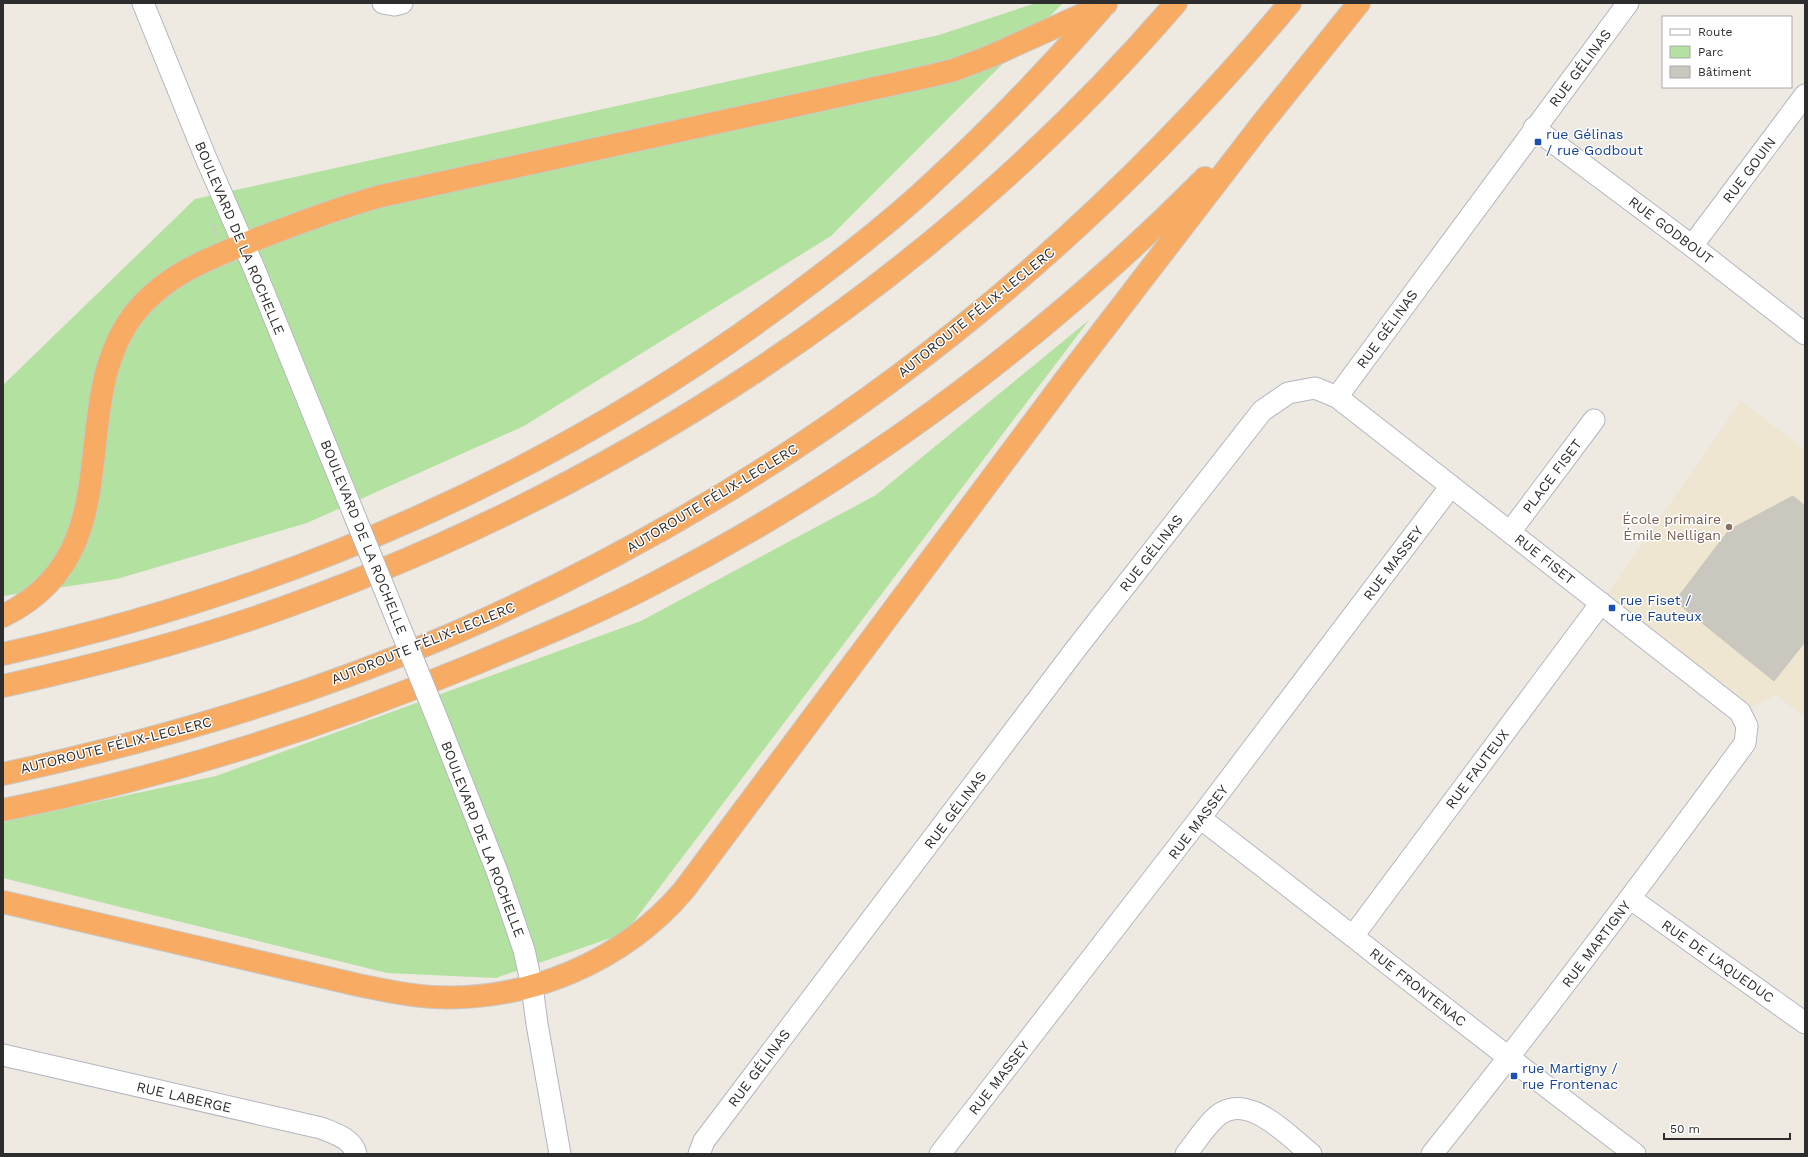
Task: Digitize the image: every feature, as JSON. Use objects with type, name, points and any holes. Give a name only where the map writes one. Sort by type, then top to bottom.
[{"type":"highway","points":[[3,686],[91,666],[211,632],[353,581],[430,549],[518,508],[634,446],[712,399],[788,349],[860,296],[930,241],[1001,181],[1066,120],[1130,55],[1176,3]]},
{"type":"highway","name":"AUTOROUTE FÉLIX-LECLERC","points":[[3,774],[147,740],[232,715],[360,671],[447,636],[561,584],[715,498],[795,449],[870,397],[945,341],[1015,283],[1080,225],[1148,159],[1241,60],[1290,3]]},
{"type":"highway","points":[[3,902],[358,985],[407,994],[452,997],[498,993],[532,986],[564,976],[625,943],[652,924],[684,890],[1067,378],[1260,126],[1359,3]]},
{"type":"highway","points":[[3,616],[24,603],[49,581],[68,556],[76,541],[89,498],[106,377],[118,340],[126,326],[146,301],[182,272],[211,257],[323,213],[381,196],[865,91],[954,70],[992,56],[1106,4]]},
{"type":"highway","points":[[3,654],[79,636],[166,612],[320,558],[413,520],[497,481],[610,419],[685,372],[757,323],[867,240],[928,187],[1004,114],[1044,73],[1106,4]]},
{"type":"highway","points":[[3,810],[101,789],[174,770],[223,756],[314,726],[388,699],[527,642],[621,600],[672,574],[757,527],[854,467],[930,414],[1006,357],[1106,273],[1260,126]]},
{"type":"street","name":"BOULEVARD DE LA ROCHELLE","points":[[143,3],[204,156],[244,245],[347,497],[498,874],[524,950],[532,986],[537,1024],[560,1154]]},
{"type":"street","points":[[383,3],[394,5],[402,3]]},
{"type":"street","name":"RUE GÉLINAS","points":[[699,1154],[704,1141],[1071,656],[1262,411],[1288,393],[1315,388],[1337,397],[1534,128],[1628,3]]},
{"type":"street","name":"RUE GOUIN","points":[[1692,246],[1805,95]]},
{"type":"street","name":"RUE GODBOUT","points":[[1534,128],[1692,246],[1805,334]]},
{"type":"street","name":"RUE FISET","points":[[1337,397],[1740,712],[1747,726]]},
{"type":"street","name":"PLACE FISET","points":[[1510,532],[1594,420]]},
{"type":"street","name":"RUE MASSEY","points":[[940,1154],[1200,818],[1451,486]]},
{"type":"street","name":"RUE FAUTEUX","points":[[1353,936],[1601,603]]},
{"type":"street","name":"RUE MARTIGNY","points":[[1432,1154],[1509,1059],[1631,899],[1744,743],[1747,726]]},
{"type":"street","name":"RUE FRONTENAC","points":[[1200,818],[1509,1059],[1635,1154]]},
{"type":"street","name":"RUE DE L'AQUEDUC","points":[[1631,899],[1802,1013]]},
{"type":"street","name":"RUE LABERGE","points":[[3,1055],[321,1128],[339,1135],[355,1148],[356,1154]]},
{"type":"street","points":[[1186,1154],[1213,1119],[1228,1109],[1244,1109],[1260,1114],[1311,1154]]},
{"type":"shaded area","name":"École primaire Émile Nelligan","points":[[1741,401],[1805,450],[1805,717],[1776,695],[1740,712],[1601,603]]},
{"type":"green space","points":[[1036,3],[1063,3],[831,236],[524,426],[307,523],[117,579],[3,596],[3,385],[195,199],[939,35]]},
{"type":"green space","points":[[1089,320],[625,933],[496,978],[387,973],[3,878],[3,822],[216,776],[641,621],[876,495]]},
{"type":"building","points":[[1793,496],[1805,506],[1805,642],[1774,681],[1675,601],[1729,530]]},
{"type":"place","name":"rue Gélinas / rue Godbout","points":[[1538,142]]},
{"type":"place","name":"École primaire Émile Nelligan","points":[[1729,527]]},
{"type":"place","name":"rue Fiset / rue Fauteux","points":[[1612,608]]},
{"type":"place","name":"rue Martigny / rue Frontenac","points":[[1514,1076]]}]
